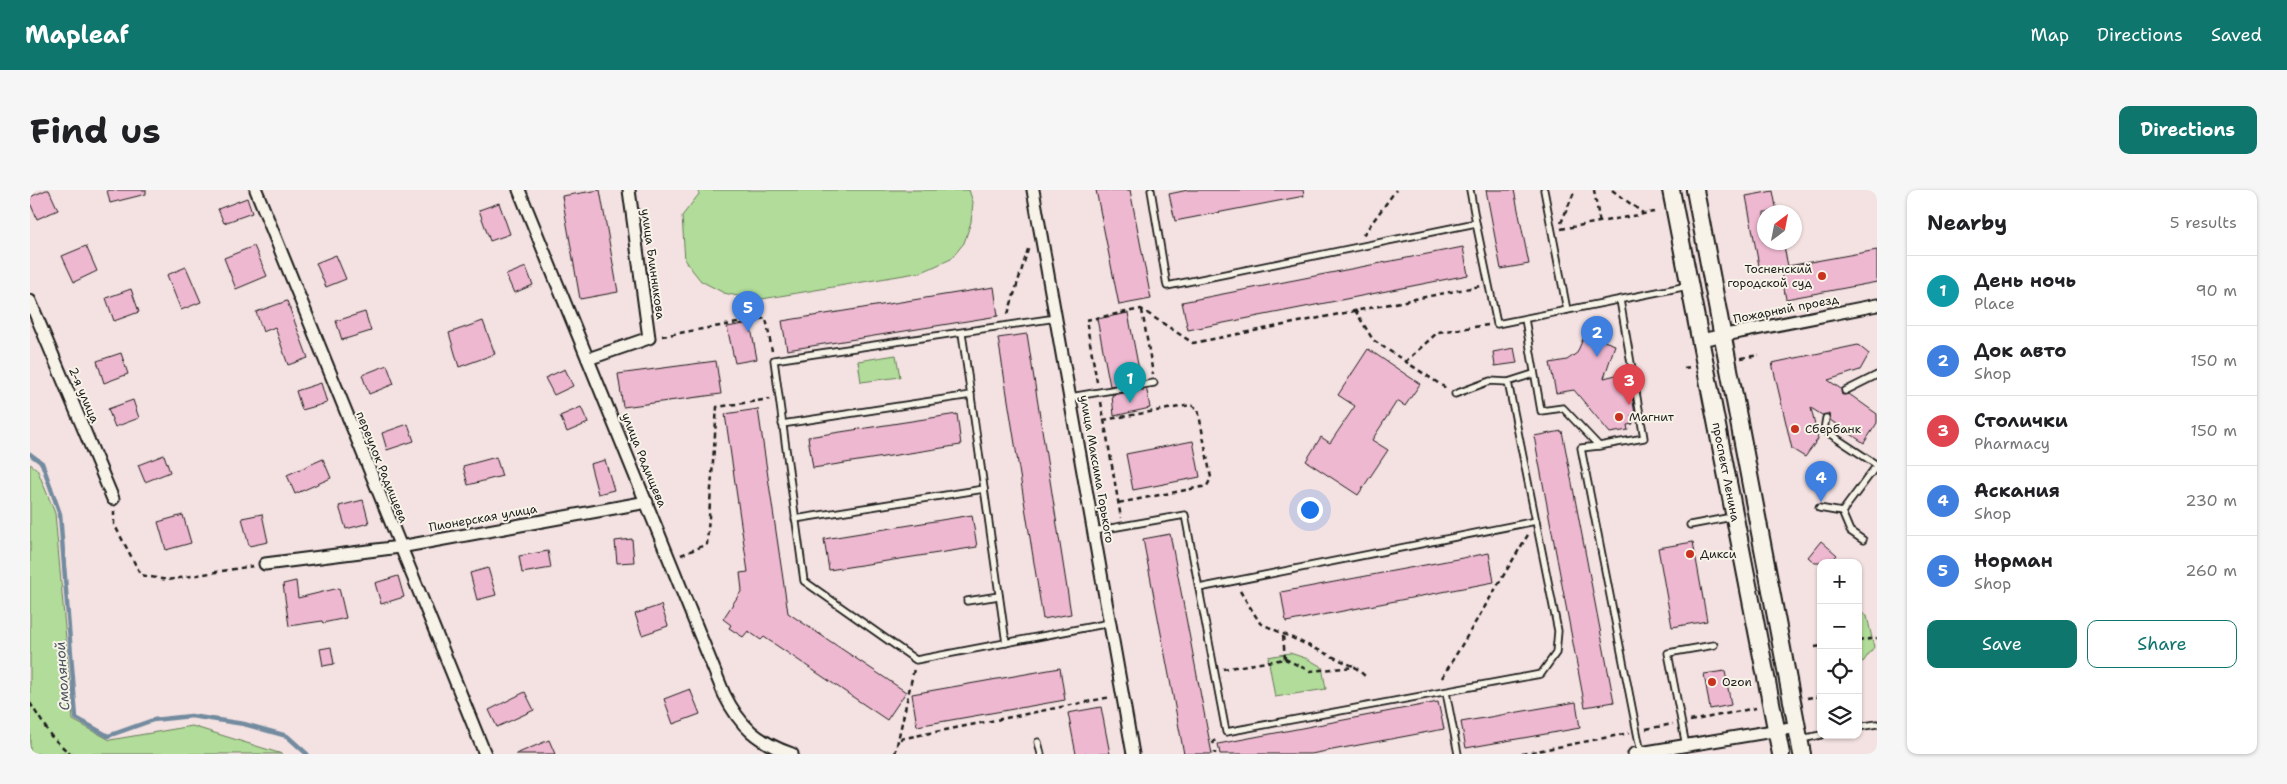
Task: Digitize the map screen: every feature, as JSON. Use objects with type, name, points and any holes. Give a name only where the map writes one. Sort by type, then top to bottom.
[{"type":"main road","name":"проспект Ленина","points":[[1671,190],[1781,754]]},
{"type":"main road","name":"проспект Ленина","points":[[1695,190],[1800,740]]},
{"type":"street","name":"переулок Радищева","points":[[256,190],[484,754]]},
{"type":"street","name":"улица Радищева","points":[[519,190],[724,694],[742,725],[770,745],[792,754]]},
{"type":"street","name":"улица Блинникова","points":[[588,359],[649,338],[629,190]]},
{"type":"street","name":"улица Максима Горького","points":[[1032,190],[1133,754]]},
{"type":"street","name":"2-я улица","points":[[30,301],[113,499]]},
{"type":"street","name":"Пожарный проезд","points":[[1700,340],[1877,306]]},
{"type":"street","name":"Пионерская улица","points":[[265,564],[400,547],[647,502]]},
{"type":"street","points":[[1638,753],[1776,731],[1800,740]]},
{"type":"lane","points":[[1151,190],[1167,286],[1476,222]]},
{"type":"lane","points":[[1470,190],[1497,324],[1690,286]]},
{"type":"lane","points":[[1544,190],[1567,310]]},
{"type":"lane","points":[[1620,300],[1644,438],[1581,448],[1638,753]]},
{"type":"lane","points":[[1056,318],[774,360],[804,581],[916,660],[1110,622]]},
{"type":"lane","points":[[1524,318],[1541,411],[1563,408],[1599,446]]},
{"type":"lane","points":[[962,333],[1006,643]]},
{"type":"lane","points":[[1455,394],[1490,381],[1508,382],[1534,374]]},
{"type":"lane","points":[[1844,391],[1877,375]]},
{"type":"lane","points":[[1070,396],[1154,382]]},
{"type":"lane","points":[[1094,531],[1185,514],[1226,732],[1541,674],[1556,653],[1558,631],[1508,382]]},
{"type":"lane","points":[[782,424],[971,395]]},
{"type":"lane","points":[[1826,418],[1824,430],[1877,465],[1842,512]]},
{"type":"lane","points":[[795,519],[984,488]]},
{"type":"lane","points":[[1819,508],[1842,512]]},
{"type":"lane","points":[[1842,512],[1850,531],[1863,540]]},
{"type":"lane","points":[[1690,525],[1734,516]]},
{"type":"lane","points":[[1199,588],[1536,521]]},
{"type":"lane","points":[[967,601],[999,596]]},
{"type":"lane","points":[[1686,746],[1668,653],[1714,645]]},
{"type":"lane","points":[[1446,692],[1458,754]]},
{"type":"lane","points":[[1862,726],[1876,723]]},
{"type":"lane","points":[[1800,740],[1817,736]]},
{"type":"lane","points":[[1038,742],[1041,754]]},
{"type":"path","points":[[1354,248],[1396,190]]},
{"type":"path","points":[[1575,190],[1559,229],[1654,212]]},
{"type":"path","points":[[1594,190],[1600,223]]},
{"type":"path","points":[[1612,190],[1644,214]]},
{"type":"path","points":[[1007,326],[1009,306],[1030,244]]},
{"type":"path","points":[[1122,526],[1086,320],[1141,310],[1193,343],[1489,284]]},
{"type":"path","points":[[1141,310],[1154,382]]},
{"type":"path","points":[[1355,310],[1373,340],[1455,394]]},
{"type":"path","points":[[649,338],[766,318],[774,360]]},
{"type":"path","points":[[1404,362],[1438,332],[1497,324]]},
{"type":"path","points":[[1739,359],[1759,355]]},
{"type":"path","points":[[670,560],[707,544],[717,407],[779,398]]},
{"type":"path","points":[[1103,420],[1191,405],[1198,409],[1211,478],[1207,486],[1118,503]]},
{"type":"path","points":[[113,499],[114,524],[141,575],[167,580],[265,564]]},
{"type":"path","points":[[1442,678],[1536,521]]},
{"type":"path","points":[[1233,581],[1260,623],[1355,667],[1365,676]]},
{"type":"path","points":[[1283,634],[1285,659]]},
{"type":"path","points":[[1862,640],[1877,638]]},
{"type":"path","points":[[1214,670],[1285,659],[1310,671],[1355,667]]},
{"type":"path","points":[[895,754],[900,739],[916,660]]},
{"type":"path","points":[[900,739],[1123,695]]},
{"type":"path","points":[[1804,699],[1817,697]]},
{"type":"path","points":[[30,703],[51,736],[70,754]]},
{"type":"green space","points":[[698,190],[969,190],[973,202],[971,222],[964,243],[951,259],[922,272],[756,300],[724,293],[701,281],[685,261],[682,216],[699,194]]},
{"type":"green space","points":[[896,355],[900,377],[861,382],[858,361]]},
{"type":"green space","points":[[30,464],[37,469],[55,513],[73,720],[110,740],[192,726],[282,754],[30,754]]},
{"type":"green space","points":[[1862,613],[1867,616],[1874,647],[1863,662]]},
{"type":"green space","points":[[1290,653],[1308,659],[1322,667],[1326,689],[1275,697],[1268,657]]},
{"type":"building","points":[[49,190],[58,210],[37,219],[30,203],[30,197]]},
{"type":"building","points":[[107,190],[146,190],[146,194],[110,203]]},
{"type":"building","points":[[600,190],[618,292],[580,299],[562,196]]},
{"type":"building","points":[[1096,190],[1130,190],[1151,299],[1119,305]]},
{"type":"building","points":[[1188,190],[1303,190],[1304,196],[1175,221],[1169,194]]},
{"type":"building","points":[[1486,190],[1514,190],[1529,264],[1501,269]]},
{"type":"building","name":"Тосненский городской суд","points":[[1773,191],[1776,205],[1757,205],[1757,250],[1785,250],[1788,266],[1877,250],[1877,282],[1786,299],[1780,268],[1760,271],[1746,196]]},
{"type":"building","points":[[247,198],[252,213],[224,223],[218,209]]},
{"type":"building","points":[[499,203],[510,234],[490,241],[479,210]]},
{"type":"building","points":[[86,246],[97,271],[74,282],[62,256]]},
{"type":"building","points":[[254,246],[267,276],[236,289],[224,258]]},
{"type":"building","points":[[1463,247],[1468,275],[1188,330],[1182,302]]},
{"type":"building","points":[[336,255],[346,279],[326,287],[316,263]]},
{"type":"building","points":[[186,267],[201,302],[181,310],[167,275]]},
{"type":"building","points":[[526,267],[533,285],[514,293],[506,275]]},
{"type":"building","points":[[994,287],[998,316],[787,350],[782,321]]},
{"type":"building","points":[[131,289],[139,312],[114,321],[106,298]]},
{"type":"building","points":[[287,301],[308,358],[288,365],[275,327],[263,332],[256,312]]},
{"type":"building","points":[[365,312],[371,331],[342,340],[336,321]]},
{"type":"building","points":[[1128,313],[1141,380],[1110,386],[1097,319]]},
{"type":"building","points":[[483,321],[495,354],[459,367],[449,333]]},
{"type":"building","points":[[750,323],[757,359],[735,363],[727,327]]},
{"type":"building","points":[[1027,334],[1071,614],[1043,619],[998,338]]},
{"type":"building","points":[[1585,334],[1615,345],[1604,378],[1628,372],[1635,414],[1631,415],[1633,424],[1627,425],[1628,430],[1610,433],[1574,390],[1556,393],[1550,363],[1567,360],[1577,353]]},
{"type":"building","points":[[1858,345],[1869,354],[1860,370],[1828,380],[1841,389],[1842,395],[1849,394],[1877,414],[1877,423],[1864,443],[1830,420],[1829,414],[1822,415],[1811,408],[1818,439],[1805,457],[1792,449],[1772,363]]},
{"type":"building","points":[[1514,348],[1517,363],[1495,366],[1493,352]]},
{"type":"building","points":[[1368,349],[1420,384],[1405,406],[1397,401],[1372,440],[1388,450],[1358,495],[1306,461],[1321,437],[1330,443],[1355,406],[1338,395]]},
{"type":"building","points":[[121,353],[128,374],[104,383],[97,361]]},
{"type":"building","points":[[716,361],[721,394],[623,407],[618,374]]},
{"type":"building","points":[[387,365],[394,384],[369,394],[362,375]]},
{"type":"building","points":[[565,369],[573,386],[554,395],[545,378]]},
{"type":"building","points":[[321,383],[327,403],[302,410],[296,391]]},
{"type":"building","points":[[1147,391],[1150,408],[1114,416],[1112,395]]},
{"type":"building","points":[[133,400],[139,418],[115,427],[108,409]]},
{"type":"building","points":[[581,407],[588,423],[567,432],[560,416]]},
{"type":"building","points":[[758,409],[788,613],[906,692],[887,720],[764,637],[761,640],[748,631],[743,637],[729,628],[731,625],[723,619],[742,590],[740,573],[748,572],[725,414]]},
{"type":"building","points":[[957,414],[961,445],[813,468],[808,437]]},
{"type":"building","points":[[408,424],[414,441],[387,450],[382,433]]},
{"type":"building","points":[[1562,431],[1614,702],[1585,707],[1534,436]]},
{"type":"building","points":[[1193,441],[1200,477],[1133,490],[1126,454]]},
{"type":"building","points":[[164,455],[170,472],[145,482],[138,465]]},
{"type":"building","points":[[496,457],[502,476],[468,485],[463,466]]},
{"type":"building","points":[[323,459],[331,478],[295,494],[287,475]]},
{"type":"building","points":[[605,460],[614,490],[598,494],[590,464]]},
{"type":"building","points":[[363,500],[369,523],[346,529],[339,506]]},
{"type":"building","points":[[262,514],[268,542],[249,546],[242,518]]},
{"type":"building","points":[[183,515],[191,543],[166,550],[158,522]]},
{"type":"building","points":[[972,515],[977,547],[829,570],[824,539]]},
{"type":"building","points":[[1170,534],[1212,754],[1184,754],[1143,539]]},
{"type":"building","points":[[632,539],[634,562],[617,563],[615,541]]},
{"type":"building","points":[[1821,541],[1837,555],[1834,559],[1817,559],[1817,563],[1808,557]]},
{"type":"building","points":[[1693,542],[1707,621],[1672,627],[1658,548]]},
{"type":"building","points":[[548,551],[551,568],[522,573],[519,556]]},
{"type":"building","points":[[1489,553],[1494,582],[1286,622],[1281,592]]},
{"type":"building","points":[[488,568],[496,595],[477,600],[470,573]]},
{"type":"building","points":[[398,576],[404,597],[381,604],[375,583]]},
{"type":"building","points":[[296,581],[298,598],[339,588],[346,618],[323,623],[322,621],[289,626],[283,584]]},
{"type":"building","points":[[661,605],[668,626],[642,635],[635,614]]},
{"type":"building","points":[[331,647],[334,664],[323,666],[320,649]]},
{"type":"building","points":[[1060,668],[1065,700],[917,726],[912,694]]},
{"type":"building","points":[[1725,671],[1731,705],[1710,709],[1704,674]]},
{"type":"building","points":[[690,689],[700,714],[673,724],[664,699]]},
{"type":"building","points":[[525,692],[534,710],[497,727],[489,710]]},
{"type":"building","points":[[1438,702],[1444,729],[1311,754],[1220,754],[1218,744]]},
{"type":"building","points":[[1576,702],[1580,728],[1466,748],[1461,722]]},
{"type":"building","points":[[1101,707],[1110,754],[1076,754],[1068,713]]},
{"type":"building","points":[[549,740],[555,754],[516,754]]},
{"type":"waterway","name":"Смоляной","points":[[30,454],[42,463],[60,514],[76,718],[108,736],[153,720],[191,716],[244,724],[287,736],[307,754]]},
{"type":"place","name":"Тосненский городской суд","points":[[1822,276]]},
{"type":"place","name":"Норман","points":[[748,332]]},
{"type":"place","name":"Док авто","points":[[1597,357]]},
{"type":"place","name":"День ночь","points":[[1130,403]]},
{"type":"place","name":"Столички","points":[[1629,405]]},
{"type":"place","name":"Магнит","points":[[1619,417]]},
{"type":"place","name":"Сбербанк","points":[[1795,429]]},
{"type":"place","name":"Аскания","points":[[1821,502]]},
{"type":"place","name":"Дикси","points":[[1690,554]]},
{"type":"place","name":"Ozon","points":[[1712,682]]}]
